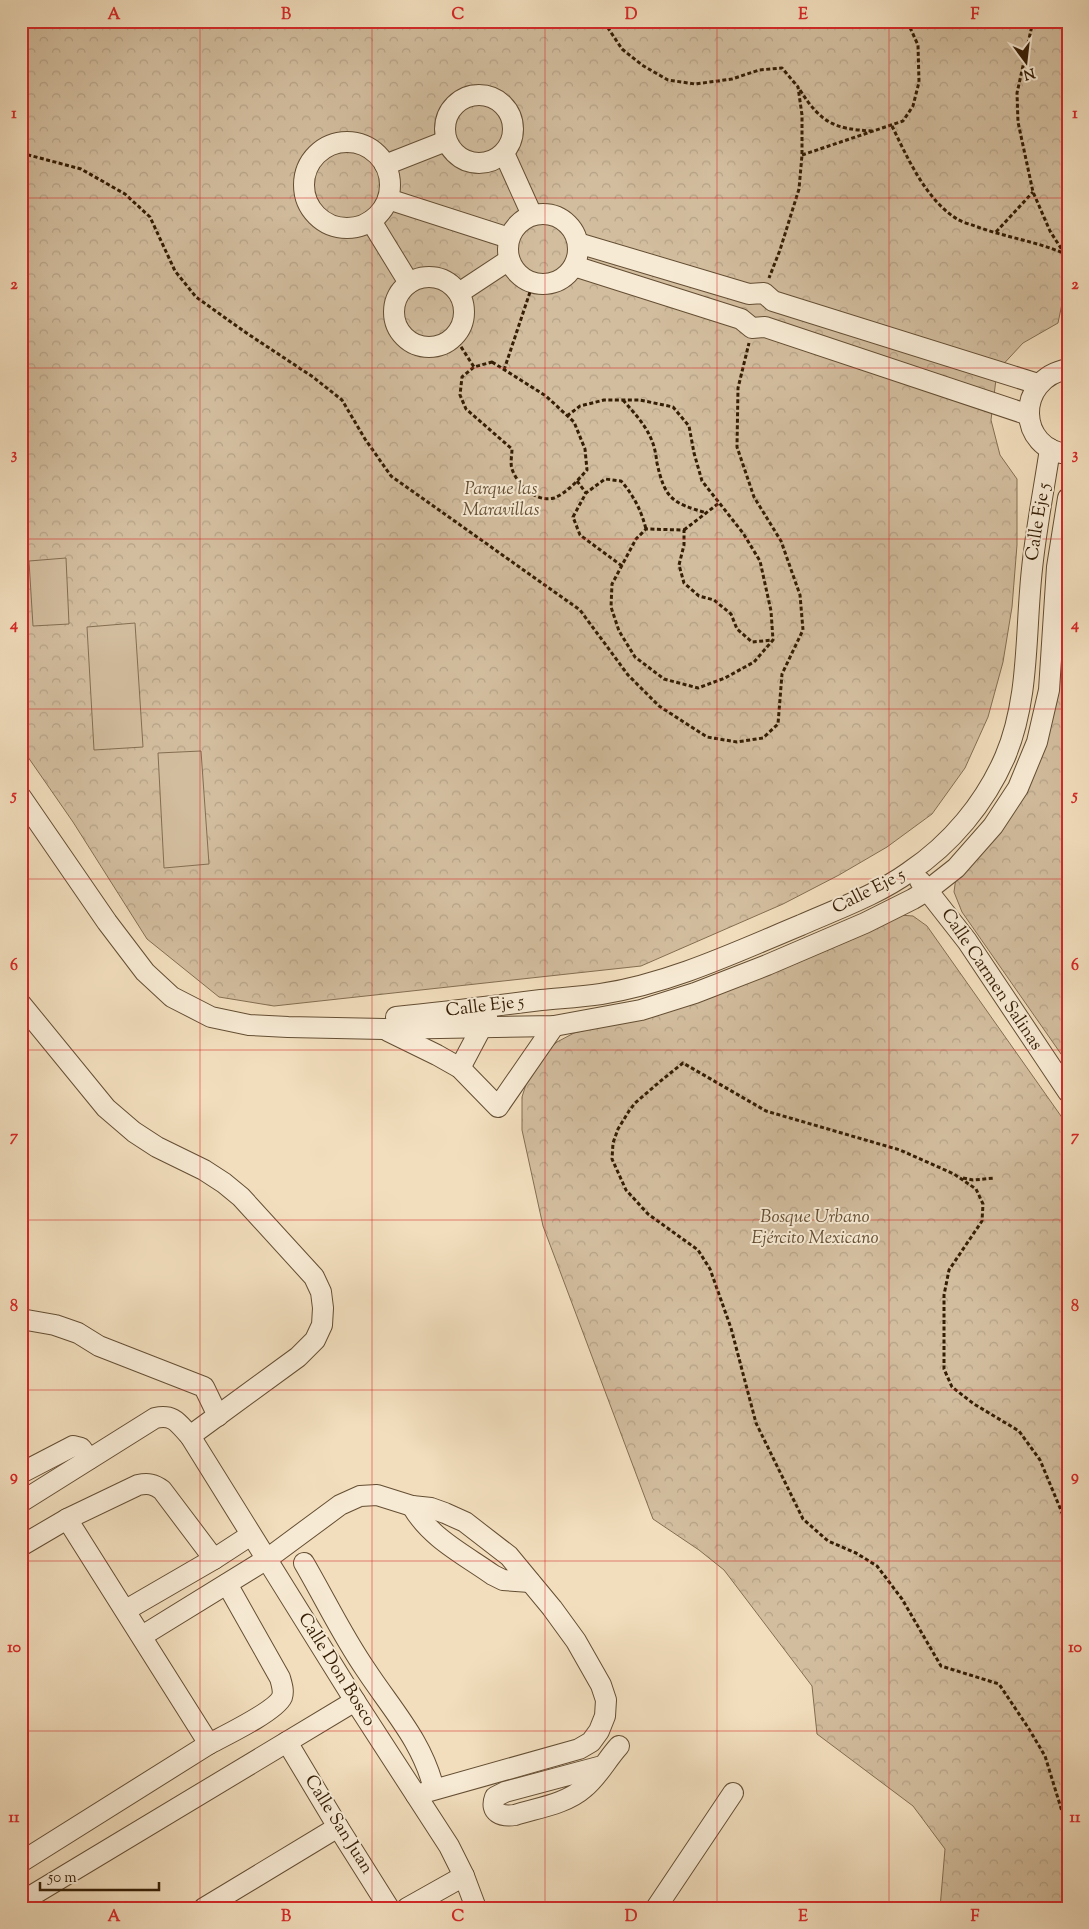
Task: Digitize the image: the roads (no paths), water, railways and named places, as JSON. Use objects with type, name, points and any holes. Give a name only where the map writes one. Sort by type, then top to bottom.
[{"type":"street","points":[[482,94],[493,97],[502,103],[509,111],[514,133],[510,144],[504,152],[495,159],[484,163],[472,162],[462,158],[453,151],[446,141],[444,130],[446,118],[451,108],[460,100],[470,95],[482,94]]},
{"type":"street","points":[[385,166],[446,141]]},
{"type":"street","points":[[344,142],[358,144],[371,150],[381,159],[388,171],[390,185],[388,199],[381,211],[371,221],[358,227],[344,228],[330,224],[318,217],[309,206],[304,192],[309,164],[318,153],[330,146],[344,142]]},
{"type":"street","points":[[504,152],[532,215]]},
{"type":"street","points":[[388,199],[509,238]]},
{"type":"street","points":[[544,213],[556,216],[566,222],[574,231],[578,243],[578,255],[574,266],[566,276],[556,282],[533,283],[523,278],[509,260],[507,249],[509,238],[514,228],[522,220],[532,215],[544,213]]},
{"type":"street","points":[[371,221],[408,283]]},
{"type":"street","points":[[578,243],[762,296],[1038,384]]},
{"type":"street","points":[[459,294],[509,260]]},
{"type":"street","points":[[574,266],[1029,415]]},
{"type":"street","points":[[419,278],[442,279],[452,285],[459,294],[464,304],[464,316],[461,327],[445,343],[434,347],[422,346],[411,342],[402,335],[396,325],[394,314],[398,297],[408,283],[419,278]]},
{"type":"street","points":[[753,325],[775,316],[762,296]]},
{"type":"street","points":[[753,325],[740,305],[762,296]]},
{"type":"street","points":[[1059,452],[1040,440],[1032,429],[1029,415],[1031,399],[1038,384],[1047,376],[1068,369]]},
{"type":"street","name":"Calle Eje 5","points":[[383,1024],[495,1006],[601,994],[644,984],[692,969],[838,909],[895,881],[935,852],[969,818],[990,787],[1005,756],[1017,720],[1023,687],[1032,568],[1059,452]]},
{"type":"street","name":"Calle Eje 5","points":[[383,1024],[481,1028],[554,1026],[641,1010],[695,993],[865,923],[928,890],[956,868],[993,826],[1018,788],[1037,742],[1049,690],[1057,567],[1068,498]]},
{"type":"street","points":[[21,797],[139,965],[172,997],[211,1017],[249,1025],[348,1027],[383,1024],[460,1068],[498,1106],[554,1026]]},
{"type":"street","name":"Calle Carmen Salinas","points":[[911,871],[967,941],[1068,1092]]},
{"type":"street","points":[[21,1004],[106,1108],[134,1132],[157,1147],[204,1170],[241,1197],[314,1276],[321,1292],[323,1308],[322,1325],[315,1340],[298,1357],[190,1436]]},
{"type":"street","points":[[460,1068],[495,1006]]},
{"type":"street","points":[[21,1319],[55,1325],[78,1333],[99,1346],[204,1387],[218,1416]]},
{"type":"street","name":"Calle Don Bosco","points":[[21,1502],[155,1418],[166,1416],[175,1420],[190,1436],[354,1701],[425,1792],[464,1876],[476,1908]]},
{"type":"street","points":[[21,1473],[73,1446],[81,1448],[89,1459]]},
{"type":"street","points":[[21,1546],[67,1519],[138,1486],[147,1484],[155,1485],[162,1490],[214,1559]]},
{"type":"street","points":[[142,1636],[266,1559],[340,1505],[360,1496],[377,1495],[412,1506],[431,1508],[465,1522],[509,1556],[552,1608],[576,1641],[602,1685],[606,1700],[605,1716],[599,1730],[591,1742],[579,1749],[425,1792],[429,1769],[414,1740],[364,1669],[304,1564]]},
{"type":"street","points":[[412,1506],[421,1522],[438,1537],[493,1576],[503,1580],[530,1582]]},
{"type":"street","points":[[67,1519],[209,1744]]},
{"type":"street","points":[[126,1610],[252,1535]]},
{"type":"street","points":[[184,1577],[199,1601]]},
{"type":"street","points":[[21,1862],[209,1744],[247,1724],[278,1704],[282,1696],[283,1687],[280,1678],[227,1584]]},
{"type":"street","points":[[21,1902],[354,1701]]},
{"type":"street","name":"Calle San Juan","points":[[287,1742],[389,1908]]},
{"type":"street","points":[[602,1766],[500,1794],[495,1797],[494,1809],[499,1814],[506,1816],[570,1797],[583,1790],[619,1746]]},
{"type":"street","points":[[541,1760],[553,1803]]},
{"type":"street","points":[[656,1908],[733,1793]]},
{"type":"street","points":[[204,1908],[338,1827]]},
{"type":"street","points":[[407,1908],[464,1876]]},
{"type":"park label","name":"Parque las Maravillas","points":[[501,500]]},
{"type":"park label","name":"Bosque Urbano Ejército Mexicano","points":[[815,1228]]}]
